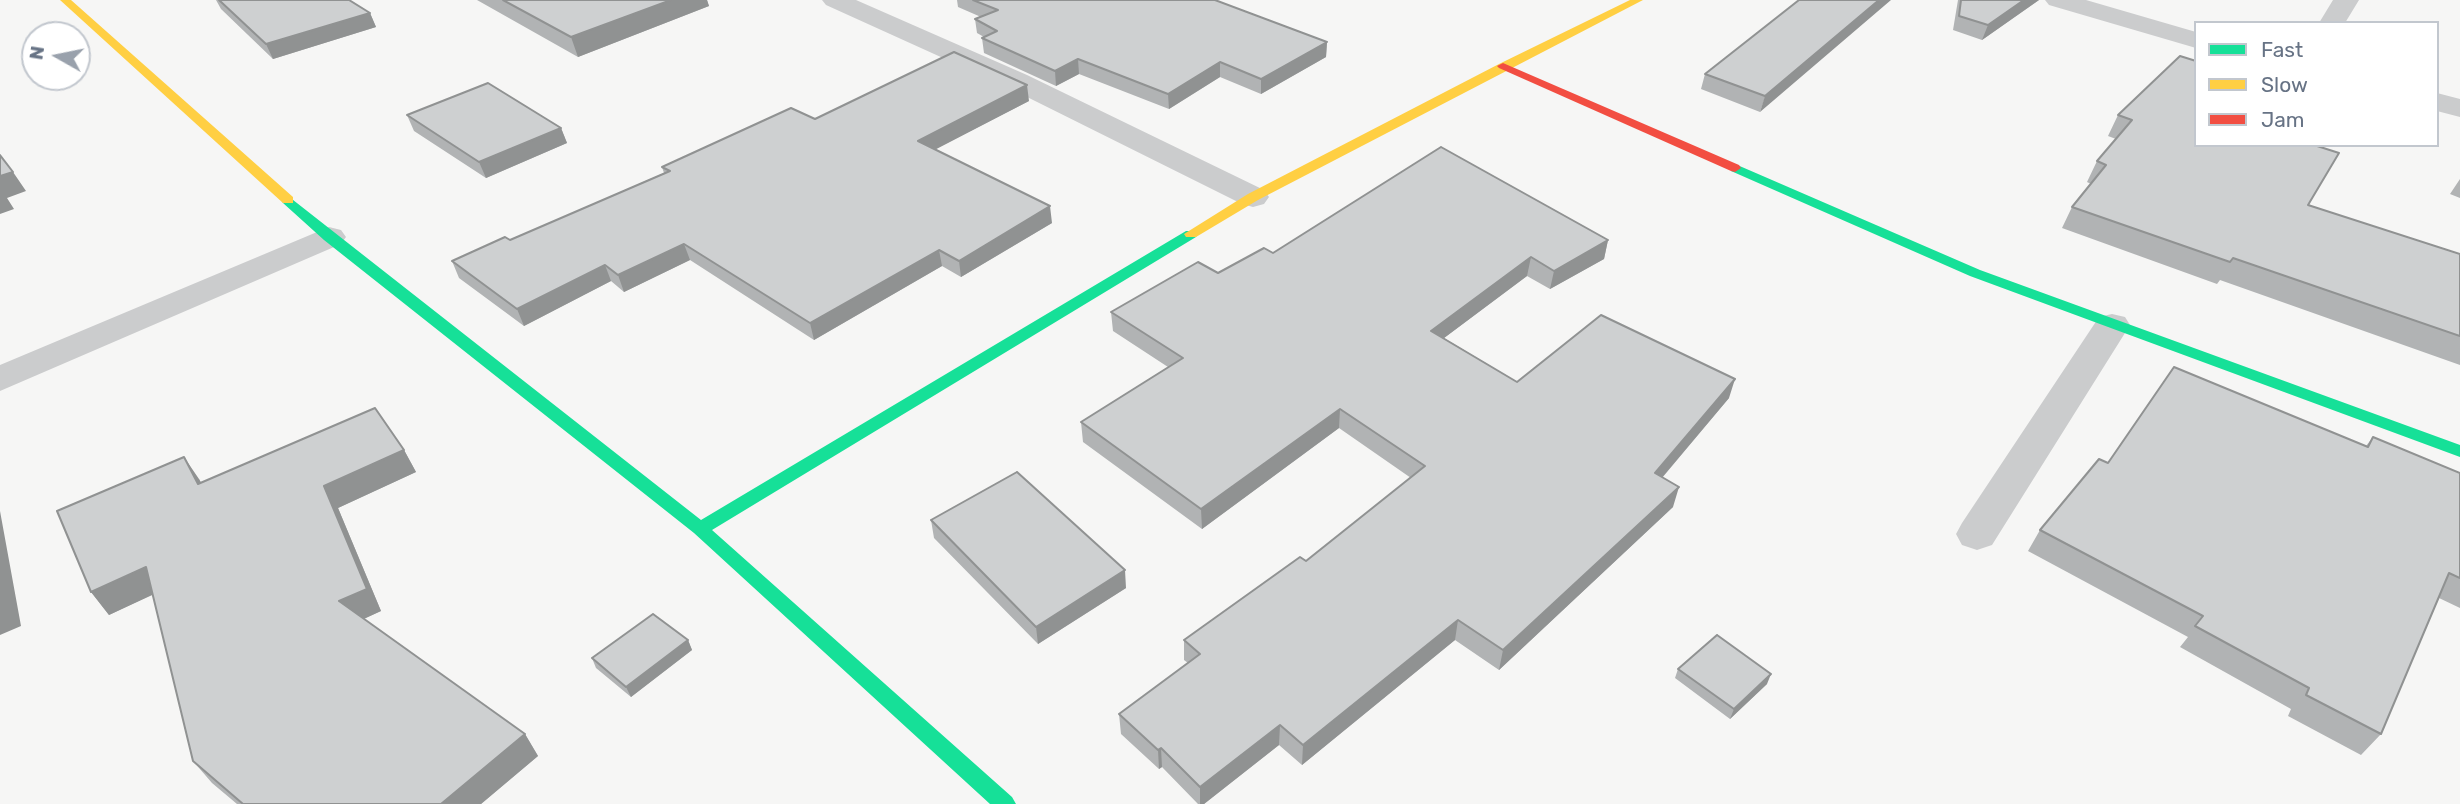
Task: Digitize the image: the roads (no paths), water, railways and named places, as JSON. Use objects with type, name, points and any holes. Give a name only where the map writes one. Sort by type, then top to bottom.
[{"type":"street","points":[[65,0],[329,237],[700,529],[1005,804]]},
{"type":"street","points":[[835,0],[1017,80],[1253,197]]},
{"type":"street","points":[[700,529],[1253,197],[1503,66],[1638,0]]},
{"type":"street","points":[[2058,0],[2194,39]]},
{"type":"street","points":[[2333,21],[2346,0]]},
{"type":"street","points":[[1503,66],[1874,231],[1975,273],[2460,451]]},
{"type":"street","points":[[2439,103],[2460,108]]},
{"type":"street","points":[[0,379],[329,237]]},
{"type":"street","points":[[1977,534],[2112,325]]}]
